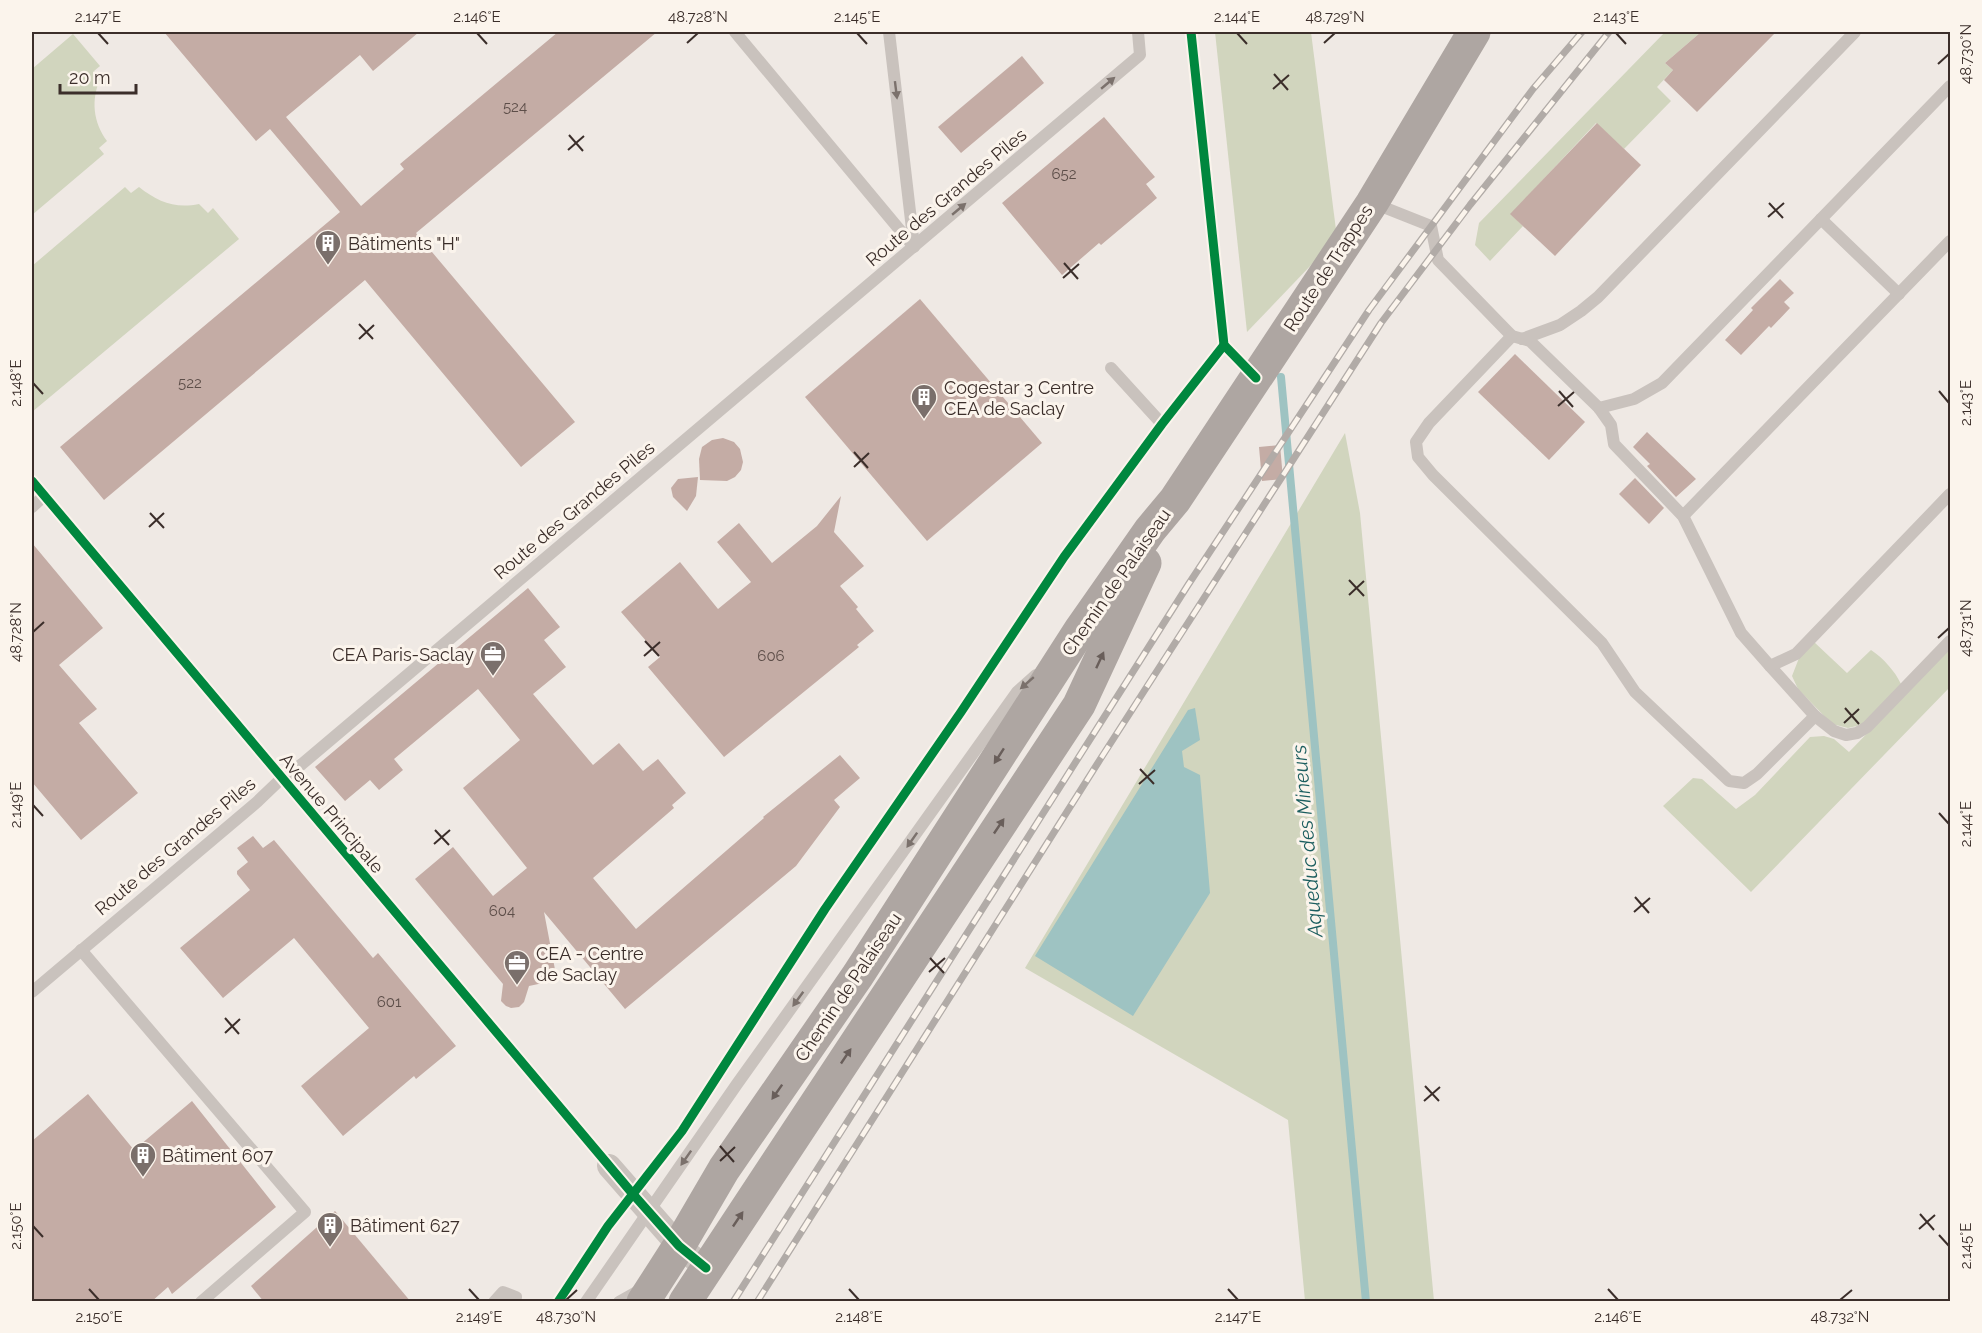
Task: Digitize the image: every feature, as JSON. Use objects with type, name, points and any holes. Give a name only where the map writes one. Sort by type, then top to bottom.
[{"type":"main road","name":"Route de Trappes","points":[[1175,500],[1372,203],[1474,32]]},
{"type":"main road","name":"Chemin de Palaiseau","points":[[675,1279],[724,1169],[858,975],[1071,645],[1150,530],[1175,500]]},
{"type":"main road","name":"Chemin de Palaiseau","points":[[675,1279],[1079,705],[1175,500]]},
{"type":"street","points":[[609,1166],[648,1212],[675,1279]]},
{"type":"lane","points":[[735,32],[914,247]]},
{"type":"lane","points":[[889,32],[914,247]]},
{"type":"lane","name":"Route des Grandes Piles","points":[[32,992],[257,802],[281,779],[302,764],[1140,56],[1138,32]]},
{"type":"lane","points":[[1815,716],[1757,774],[1744,783],[1729,781],[1635,692],[1602,643],[1433,475],[1419,457],[1416,442],[1429,423],[1517,337],[1560,324],[1598,297],[1855,32]]},
{"type":"lane","points":[[1599,408],[1634,399],[1662,383],[1950,86]]},
{"type":"lane","points":[[1372,203],[1431,226],[1438,260],[1517,337],[1530,341],[1599,408],[1611,425],[1614,444],[1683,516],[1741,633],[1815,716],[1834,731],[1846,735],[1857,733],[1868,727],[1950,641]]},
{"type":"lane","points":[[1821,219],[1899,294]]},
{"type":"lane","points":[[1683,516],[1950,241]]},
{"type":"lane","points":[[1111,368],[1162,424]]},
{"type":"lane","name":"Avenue Principale","points":[[32,481],[609,1166]]},
{"type":"lane","points":[[1770,666],[1796,654],[1950,494]]},
{"type":"lane","points":[[32,507],[44,496]]},
{"type":"lane","points":[[586,1302],[737,1084],[1017,692],[1071,645]]},
{"type":"lane","points":[[81,950],[305,1212],[201,1302]]},
{"type":"lane","points":[[620,1302],[636,1290],[675,1279]]},
{"type":"lane","points":[[494,1302],[503,1292],[516,1297],[515,1302]]},
{"type":"green space","points":[[1215,32],[1311,32],[1337,238],[1247,332]]},
{"type":"green space","points":[[1665,32],[1701,32],[1665,63],[1673,70],[1657,87],[1671,101],[1624,149],[1596,123],[1511,214],[1523,226],[1490,261],[1475,245],[1479,223]]},
{"type":"green space","points":[[73,34],[100,66],[94,71],[100,79],[95,95],[95,111],[102,134],[107,141],[99,148],[104,154],[32,215],[32,69]]},
{"type":"green space","points":[[125,187],[131,193],[139,187],[153,197],[174,205],[199,204],[208,213],[213,208],[239,239],[32,412],[32,266]]},
{"type":"green space","points":[[1345,433],[1360,513],[1434,1301],[1305,1301],[1288,1120],[1025,968]]},
{"type":"green space","points":[[1814,642],[1847,673],[1871,650],[1888,665],[1901,684],[1865,724],[1848,728],[1832,724],[1798,689],[1792,676],[1799,658]]},
{"type":"green space","points":[[1950,648],[1950,687],[1751,892],[1663,806],[1693,778],[1702,779],[1736,809],[1755,795],[1810,737],[1824,736],[1834,739],[1849,752]]},
{"type":"water","points":[[1195,708],[1200,740],[1182,751],[1184,767],[1200,775],[1210,893],[1133,1016],[1035,956],[1188,710]]},
{"type":"building","name":"Bâtiments \"H\"","points":[[164,32],[419,32],[373,71],[360,55],[286,117],[361,206],[404,169],[400,164],[558,32],[657,32],[416,233],[575,422],[521,467],[365,280],[104,500],[60,447],[340,212],[270,129],[256,141]]},
{"type":"building","points":[[1701,32],[1776,32],[1697,112],[1664,80],[1673,70],[1665,63]]},
{"type":"building","points":[[1022,56],[1044,83],[961,153],[938,127]]},
{"type":"building","points":[[1104,117],[1155,177],[1146,184],[1157,198],[1062,275],[1002,203]]},
{"type":"building","points":[[1597,123],[1641,165],[1555,256],[1510,214]]},
{"type":"building","points":[[1780,279],[1794,293],[1784,302],[1790,308],[1741,355],[1725,340],[1753,310],[1751,308]]},
{"type":"building","name":"Cogestar 3 Centre CEA de Saclay","points":[[920,299],[1042,443],[927,541],[805,397]]},
{"type":"building","points":[[1515,354],[1585,422],[1549,460],[1478,392]]},
{"type":"building","points":[[1647,432],[1696,479],[1676,497],[1647,466],[1650,464],[1633,447]]},
{"type":"building","points":[[723,438],[734,442],[740,449],[743,462],[741,470],[727,481],[700,480],[699,459],[702,447],[712,440]]},
{"type":"building","points":[[1280,445],[1283,479],[1262,481],[1259,447]]},
{"type":"building","points":[[698,477],[696,496],[687,511],[673,497],[671,488],[678,479]]},
{"type":"building","points":[[1635,478],[1664,508],[1649,524],[1619,494]]},
{"type":"building","points":[[841,496],[834,532],[864,566],[840,586],[874,631],[857,645],[859,647],[724,757],[648,667],[660,657],[621,612],[680,562],[718,609],[751,582],[717,542],[739,523],[772,563],[817,526]]},
{"type":"building","points":[[32,543],[103,628],[59,665],[97,709],[79,723],[138,793],[81,840],[32,782]]},
{"type":"building","points":[[528,588],[560,627],[544,640],[566,667],[533,694],[593,765],[619,743],[643,771],[658,759],[686,793],[672,805],[674,808],[593,878],[636,929],[763,817],[840,755],[860,778],[834,800],[840,807],[796,866],[625,1009],[544,912],[557,980],[529,986],[524,1002],[519,1007],[506,1006],[501,1001],[503,984],[415,879],[453,847],[493,896],[527,868],[463,788],[520,740],[478,689],[394,759],[403,770],[379,790],[370,780],[345,801],[315,767]]},
{"type":"building","points":[[253,836],[263,848],[274,840],[373,958],[378,953],[456,1046],[416,1079],[414,1076],[343,1136],[301,1086],[369,1028],[294,938],[223,998],[180,948],[250,890],[237,874],[237,871],[248,862],[237,848]]},
{"type":"building","name":"Bâtiment 607","points":[[88,1094],[134,1150],[192,1101],[276,1207],[172,1294],[168,1287],[151,1302],[32,1302],[32,1141]]},
{"type":"building","name":"Bâtiment 627","points":[[335,1211],[411,1302],[264,1302],[251,1286]]},
{"type":"waterway","name":"Aqueduc des Mineurs","points":[[1281,377],[1366,1302]]},
{"type":"railway","points":[[733,1302],[1188,585],[1369,310],[1533,89],[1582,32]]},
{"type":"railway","points":[[757,1302],[1101,758],[1381,323],[1470,205],[1609,32]]},
{"type":"cycle path","points":[[1191,32],[1224,345],[1256,378]]},
{"type":"cycle path","points":[[558,1302],[608,1226],[682,1131],[825,909],[961,712],[1064,557],[1162,424],[1224,345]]},
{"type":"cycle path","points":[[32,481],[632,1193],[679,1246],[706,1268]]},
{"type":"place","name":"Bâtiments \"H\"","points":[[328,266]]},
{"type":"place","name":"Cogestar 3 Centre CEA de Saclay","points":[[924,420]]},
{"type":"place","name":"CEA Paris-Saclay","points":[[493,677]]},
{"type":"place","name":"CEA - Centre de Saclay","points":[[517,986]]},
{"type":"place","name":"Bâtiment 607","points":[[143,1178]]},
{"type":"place","name":"Bâtiment 627","points":[[330,1248]]}]
